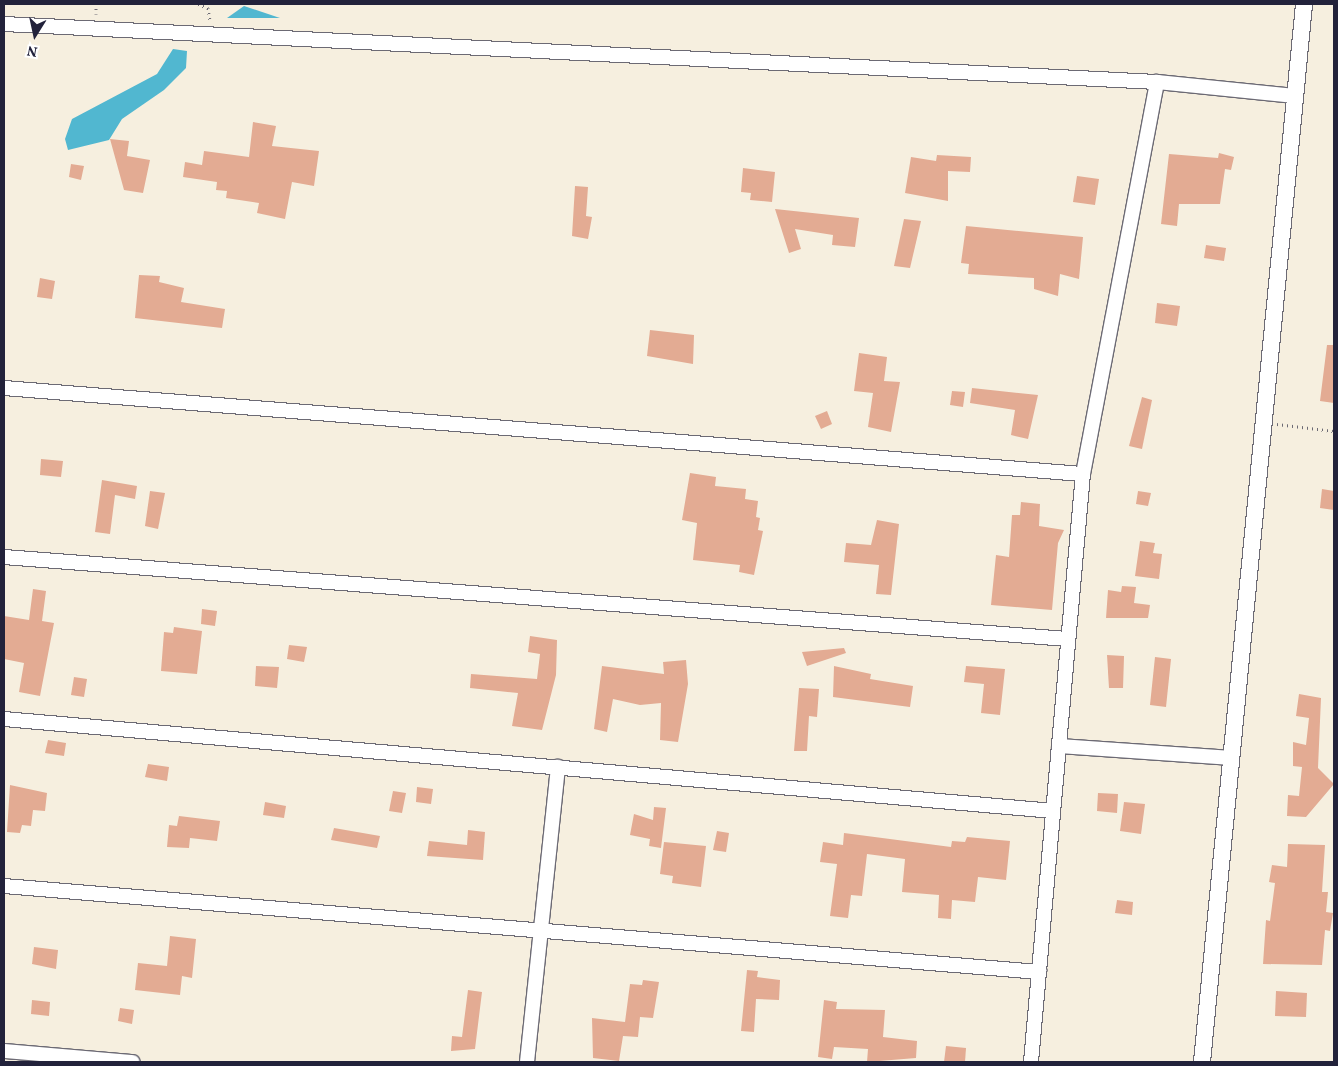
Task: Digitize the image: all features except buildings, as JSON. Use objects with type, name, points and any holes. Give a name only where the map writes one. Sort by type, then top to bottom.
[{"type":"street","points":[[1202,1062],[1229,758],[1304,4]]},
{"type":"street","points":[[4,24],[1157,82],[1295,96]]},
{"type":"street","points":[[1031,1062],[1083,474],[1157,82]]},
{"type":"street","points":[[4,388],[1083,474]]},
{"type":"street","points":[[4,556],[1068,638]]},
{"type":"street","points":[[4,719],[1053,811]]},
{"type":"street","points":[[1059,746],[1229,758]]},
{"type":"street","points":[[527,1062],[558,767]]},
{"type":"street","points":[[4,886],[1039,972]]},
{"type":"street","points":[[4,1051],[133,1062]]},
{"type":"path","points":[[198,4],[208,8],[212,33]]},
{"type":"path","points":[[1262,423],[1334,431]]},
{"type":"water","points":[[244,6],[280,18],[227,18]]},
{"type":"water","points":[[173,49],[187,51],[186,68],[164,90],[122,119],[109,140],[68,150],[65,139],[72,119],[157,74]]}]
